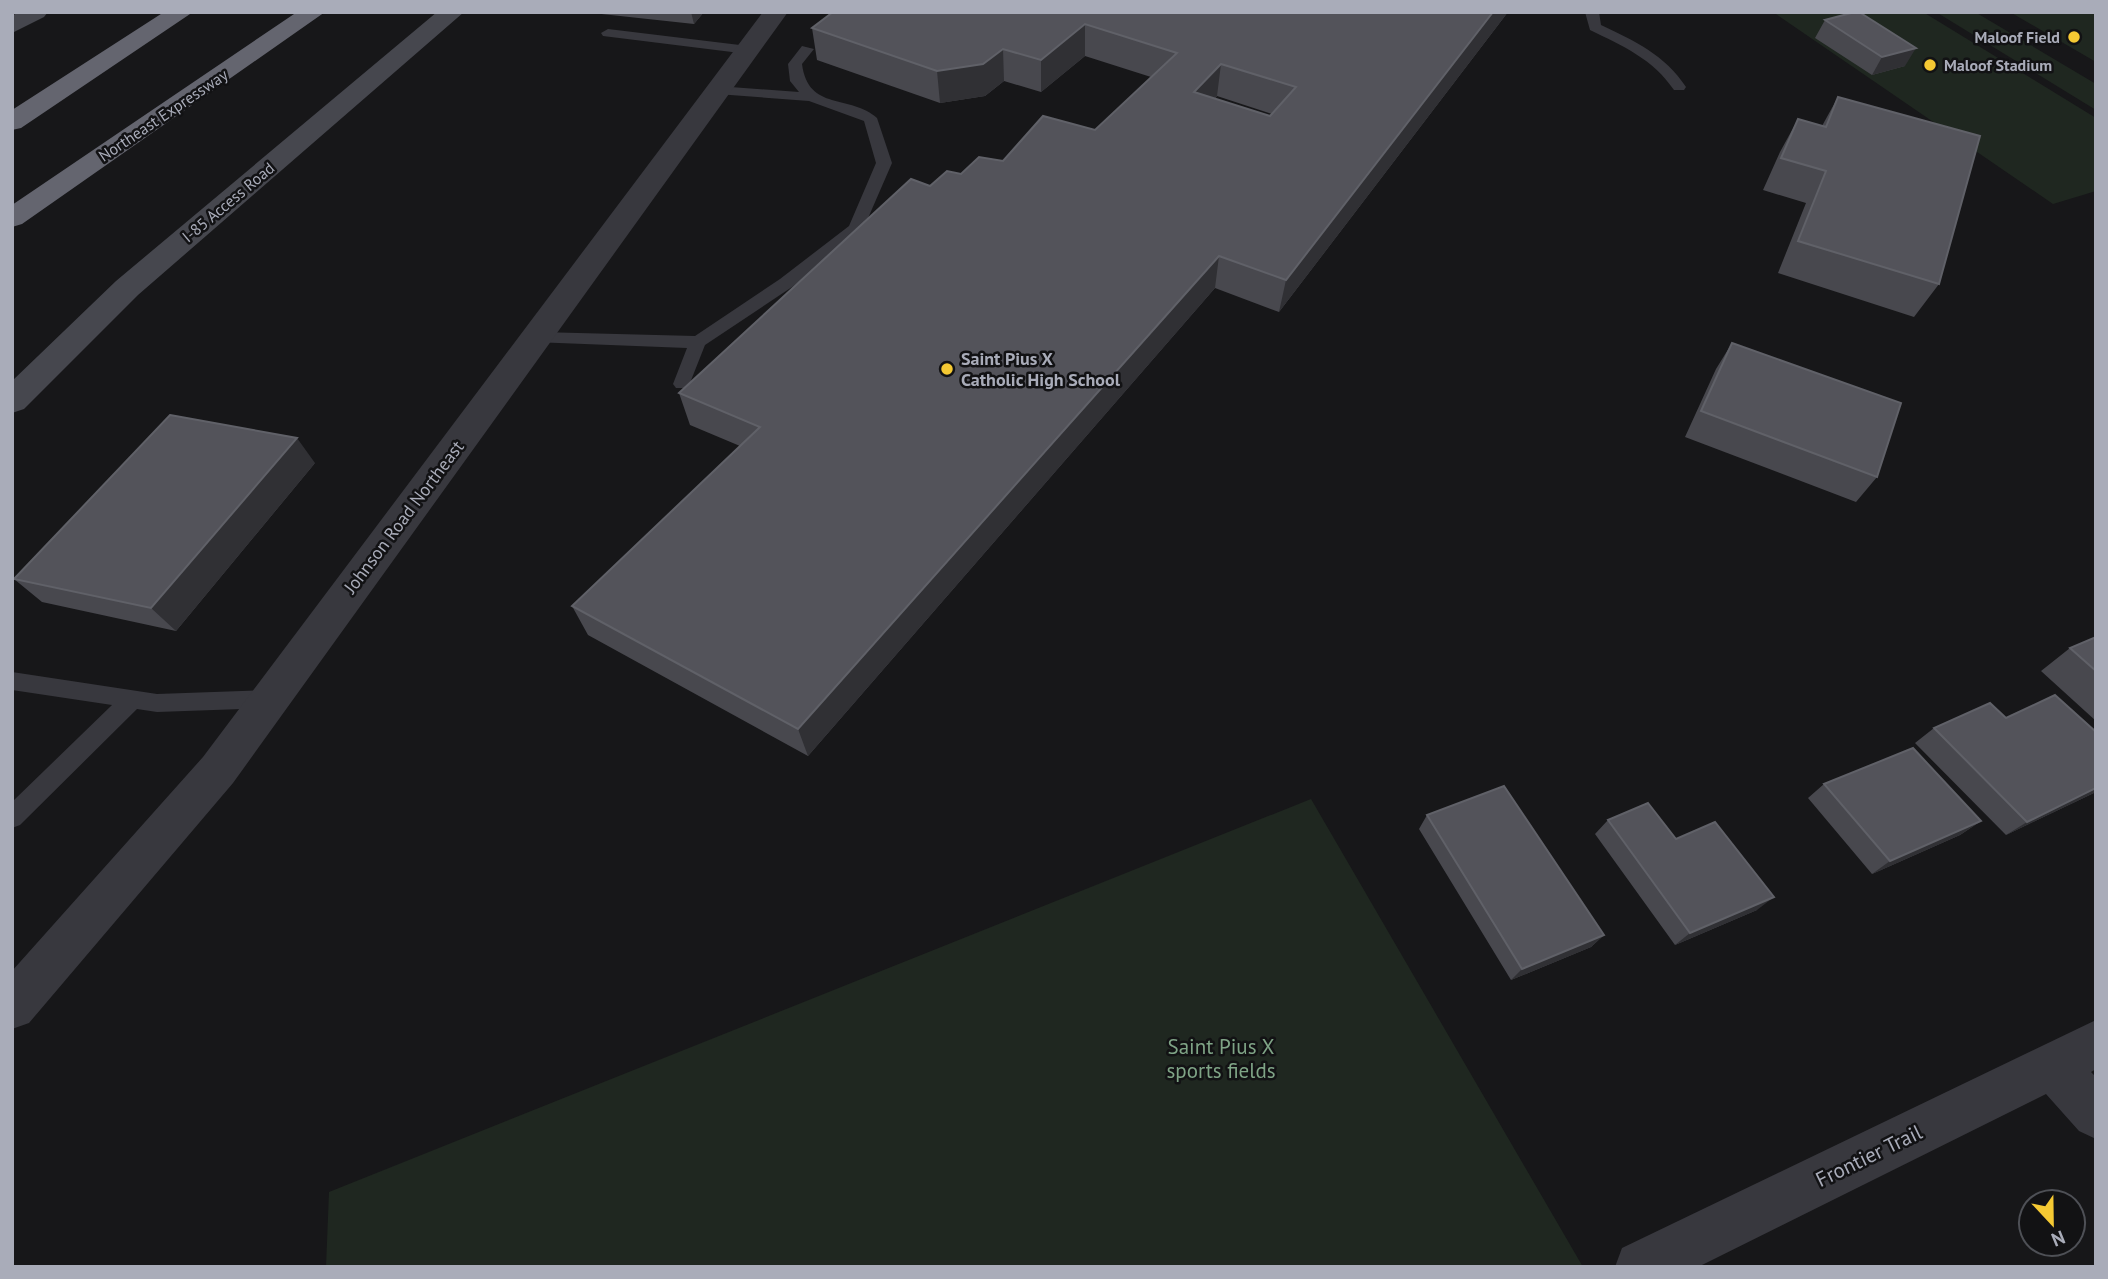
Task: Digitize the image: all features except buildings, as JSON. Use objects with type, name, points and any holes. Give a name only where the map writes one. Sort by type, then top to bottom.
[{"type":"highway","points":[[12,122],[181,12]]},
{"type":"highway","name":"Northeast Expressway","points":[[12,218],[313,12]]},
{"type":"main road","points":[[12,26],[36,12]]},
{"type":"main road","name":"I-85 Access Road","points":[[12,401],[127,288],[452,12]]},
{"type":"street","name":"Johnson Road Northeast","points":[[12,1006],[218,770],[776,12]]},
{"type":"street","points":[[2075,1055],[2096,1114]]},
{"type":"street","name":"Frontier Trail","points":[[1641,1267],[2075,1055]]},
{"type":"lane","points":[[1592,12],[1595,27],[1648,54],[1670,69],[1679,87]]},
{"type":"lane","points":[[608,33],[748,50]]},
{"type":"lane","points":[[807,49],[795,64],[797,80],[811,97]]},
{"type":"lane","points":[[538,338],[698,342],[786,283],[856,229],[884,163],[870,118],[811,97],[717,90]]},
{"type":"lane","points":[[682,384],[698,342]]},
{"type":"lane","points":[[12,681],[158,703],[270,699]]},
{"type":"lane","points":[[12,818],[133,699]]},
{"type":"green space","name":"Maloof Stadium","points":[[1773,12],[1923,12],[2096,118],[2096,191],[2053,204]]},
{"type":"green space","points":[[1936,12],[1975,12],[2096,84],[2096,110]]},
{"type":"green space","name":"Maloof Field","points":[[2010,12],[2096,12],[2096,62]]},
{"type":"green space","name":"Saint Pius X sports fields","points":[[1311,799],[1583,1267],[326,1267],[329,1192]]},
{"type":"place","name":"Maloof Field","points":[[2074,37]]},
{"type":"place","name":"Maloof Stadium","points":[[1930,65]]},
{"type":"place","name":"Saint Pius X Catholic High School","points":[[947,369]]}]
